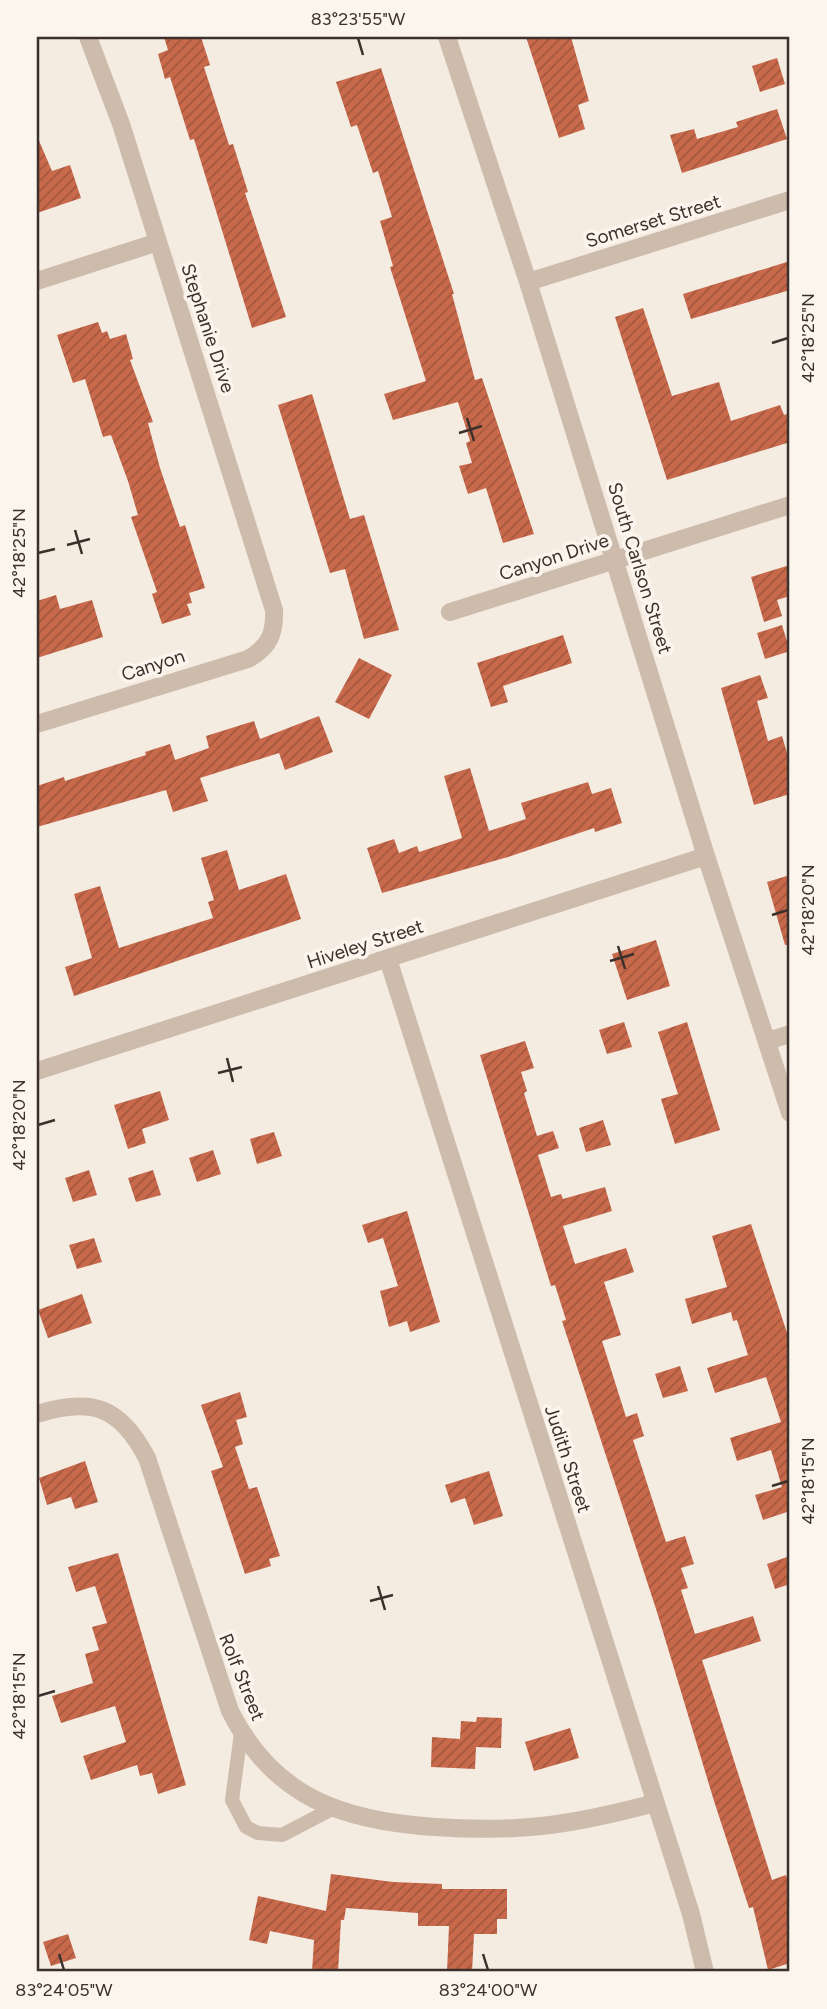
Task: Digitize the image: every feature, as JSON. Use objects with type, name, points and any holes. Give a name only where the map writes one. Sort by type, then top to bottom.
[{"type":"street","name":"Stephanie Drive","points":[[88,37],[121,124],[275,610],[272,634]]},
{"type":"street","name":"South Carlson Street","points":[[447,37],[528,282],[706,856],[790,1113]]},
{"type":"street","name":"Somerset Street","points":[[528,282],[790,200]]},
{"type":"street","points":[[37,281],[158,242]]},
{"type":"street","name":"Canyon Drive","points":[[450,612],[790,505]]},
{"type":"street","name":"Canyon","points":[[37,724],[248,659],[260,653],[272,634]]},
{"type":"street","name":"Hiveley Street","points":[[37,1071],[706,856]]},
{"type":"street","name":"Judith Street","points":[[388,959],[691,1914],[705,1972]]},
{"type":"street","points":[[767,1041],[790,1034]]},
{"type":"street","name":"Rolf Street","points":[[37,1414],[79,1404],[104,1409],[137,1438],[147,1458],[217,1680],[241,1733],[281,1778],[331,1809],[388,1824],[496,1831],[574,1824],[655,1803]]},
{"type":"lane","points":[[241,1733],[232,1800],[246,1827],[258,1833],[282,1835],[331,1809]]},
{"type":"building","points":[[164,37],[201,37],[210,65],[204,67],[229,145],[233,144],[248,192],[245,193],[286,317],[252,328],[194,139],[190,140],[170,77],[165,79],[158,54],[168,50]]},
{"type":"building","points":[[526,37],[571,37],[589,101],[578,105],[585,129],[559,138]]},
{"type":"building","points":[[777,58],[785,84],[760,92],[752,66]]},
{"type":"building","points":[[381,68],[454,294],[475,380],[482,378],[534,534],[503,543],[486,488],[468,494],[459,466],[472,463],[466,443],[470,441],[458,402],[393,420],[384,394],[426,381],[390,267],[393,266],[380,221],[392,217],[378,171],[373,173],[357,125],[351,127],[336,82]]},
{"type":"building","points":[[777,109],[787,139],[682,173],[670,135],[694,129],[697,139],[738,127],[736,122]]},
{"type":"building","points":[[37,136],[52,171],[70,165],[81,198],[37,213]]},
{"type":"building","points":[[790,261],[790,290],[691,319],[683,294]]},
{"type":"building","points":[[643,308],[672,396],[719,382],[731,421],[780,405],[784,415],[790,413],[790,442],[667,480],[615,317]]},
{"type":"building","points":[[98,322],[102,333],[107,331],[110,339],[126,334],[133,359],[130,360],[153,422],[148,423],[160,468],[180,527],[185,525],[205,588],[189,593],[192,603],[187,604],[191,615],[162,624],[152,594],[157,592],[131,517],[138,515],[128,481],[111,435],[103,437],[85,379],[73,383],[57,335]]},
{"type":"building","points":[[312,394],[350,519],[364,515],[399,630],[364,639],[345,569],[330,573],[278,405]]},
{"type":"building","points":[[790,565],[790,596],[777,600],[782,616],[764,622],[751,577]]},
{"type":"building","points":[[56,595],[60,609],[92,600],[103,637],[37,658],[37,601]]},
{"type":"building","points":[[782,625],[790,651],[765,659],[757,633]]},
{"type":"building","points":[[563,635],[572,663],[503,686],[508,702],[491,707],[477,663]]},
{"type":"building","points":[[359,658],[392,675],[369,719],[335,702]]},
{"type":"building","points":[[760,675],[768,698],[757,701],[768,741],[782,736],[790,763],[790,794],[754,805],[721,688]]},
{"type":"building","points":[[319,716],[333,752],[285,770],[279,753],[200,778],[208,801],[173,812],[166,790],[37,827],[37,786],[64,777],[65,781],[146,755],[145,752],[170,744],[175,760],[209,748],[206,736],[254,721],[260,739]]},
{"type":"building","points":[[470,768],[489,831],[526,819],[521,803],[588,782],[592,794],[611,788],[622,823],[595,832],[594,828],[508,857],[382,893],[367,848],[394,839],[399,853],[417,846],[419,852],[462,838],[444,776]]},
{"type":"building","points":[[227,850],[239,890],[286,874],[301,919],[74,996],[65,967],[92,958],[74,894],[100,886],[119,948],[213,918],[208,902],[214,900],[201,858]]},
{"type":"building","points":[[790,875],[790,944],[785,945],[767,882]]},
{"type":"building","points":[[656,940],[670,986],[627,1000],[612,954]]},
{"type":"building","points":[[624,1022],[632,1047],[607,1054],[599,1030]]},
{"type":"building","points":[[687,1022],[720,1130],[675,1144],[661,1099],[678,1094],[658,1032]]},
{"type":"building","points":[[525,1041],[534,1068],[521,1072],[527,1091],[524,1093],[537,1136],[553,1131],[559,1148],[538,1155],[551,1197],[561,1194],[563,1199],[605,1187],[612,1211],[563,1226],[575,1264],[626,1248],[634,1272],[604,1282],[621,1335],[602,1341],[626,1417],[637,1413],[644,1436],[633,1440],[666,1542],[685,1536],[694,1564],[681,1568],[688,1588],[681,1590],[695,1634],[753,1616],[761,1641],[702,1660],[772,1880],[786,1875],[790,1887],[790,1963],[768,1970],[753,1907],[749,1908],[714,1801],[657,1612],[562,1321],[566,1320],[555,1285],[551,1286],[480,1055]]},
{"type":"building","points":[[160,1091],[169,1120],[142,1129],[146,1143],[128,1149],[114,1105]]},
{"type":"building","points":[[603,1120],[611,1145],[586,1152],[579,1128]]},
{"type":"building","points":[[274,1132],[282,1156],[257,1164],[250,1139]]},
{"type":"building","points":[[213,1150],[221,1174],[197,1182],[189,1158]]},
{"type":"building","points":[[89,1170],[97,1195],[73,1202],[65,1178]]},
{"type":"building","points":[[153,1170],[161,1195],[136,1202],[128,1178]]},
{"type":"building","points":[[407,1211],[440,1322],[410,1332],[407,1321],[389,1327],[380,1291],[398,1286],[383,1238],[368,1243],[362,1225]]},
{"type":"building","points":[[751,1224],[790,1342],[790,1511],[763,1520],[755,1495],[782,1487],[771,1450],[737,1461],[730,1438],[781,1422],[766,1377],[715,1393],[707,1368],[748,1355],[737,1320],[733,1321],[731,1312],[692,1324],[685,1299],[727,1287],[712,1236]]},
{"type":"building","points":[[94,1238],[102,1262],[77,1269],[69,1245]]},
{"type":"building","points":[[82,1294],[92,1323],[48,1338],[38,1310]]},
{"type":"building","points":[[680,1366],[688,1391],[663,1398],[655,1374]]},
{"type":"building","points":[[240,1392],[247,1417],[236,1420],[243,1444],[235,1447],[249,1489],[257,1487],[280,1556],[269,1559],[271,1566],[245,1574],[211,1471],[223,1467],[201,1405]]},
{"type":"building","points":[[85,1461],[98,1502],[75,1509],[71,1497],[47,1505],[39,1478]]},
{"type":"building","points":[[489,1471],[503,1516],[474,1525],[465,1498],[451,1503],[445,1485]]},
{"type":"building","points":[[118,1553],[186,1785],[158,1794],[152,1773],[140,1776],[137,1765],[91,1780],[83,1756],[126,1742],[115,1706],[61,1723],[52,1696],[93,1683],[85,1654],[99,1650],[92,1627],[107,1623],[95,1586],[76,1592],[68,1567]]},
{"type":"building","points":[[790,1556],[790,1584],[775,1589],[767,1564]]},
{"type":"building","points":[[477,1717],[502,1718],[501,1748],[476,1747],[475,1769],[431,1767],[432,1737],[460,1739],[461,1721],[476,1722]]},
{"type":"building","points":[[570,1728],[579,1758],[534,1771],[525,1742]]},
{"type":"building","points":[[331,1874],[393,1882],[442,1884],[442,1889],[507,1889],[507,1919],[497,1919],[497,1934],[474,1934],[472,1972],[447,1972],[449,1926],[418,1926],[418,1913],[346,1908],[344,1920],[341,1920],[338,1972],[312,1972],[314,1940],[270,1931],[267,1944],[249,1940],[258,1896],[326,1911]]},
{"type":"building","points":[[68,1934],[76,1958],[51,1966],[43,1942]]}]
